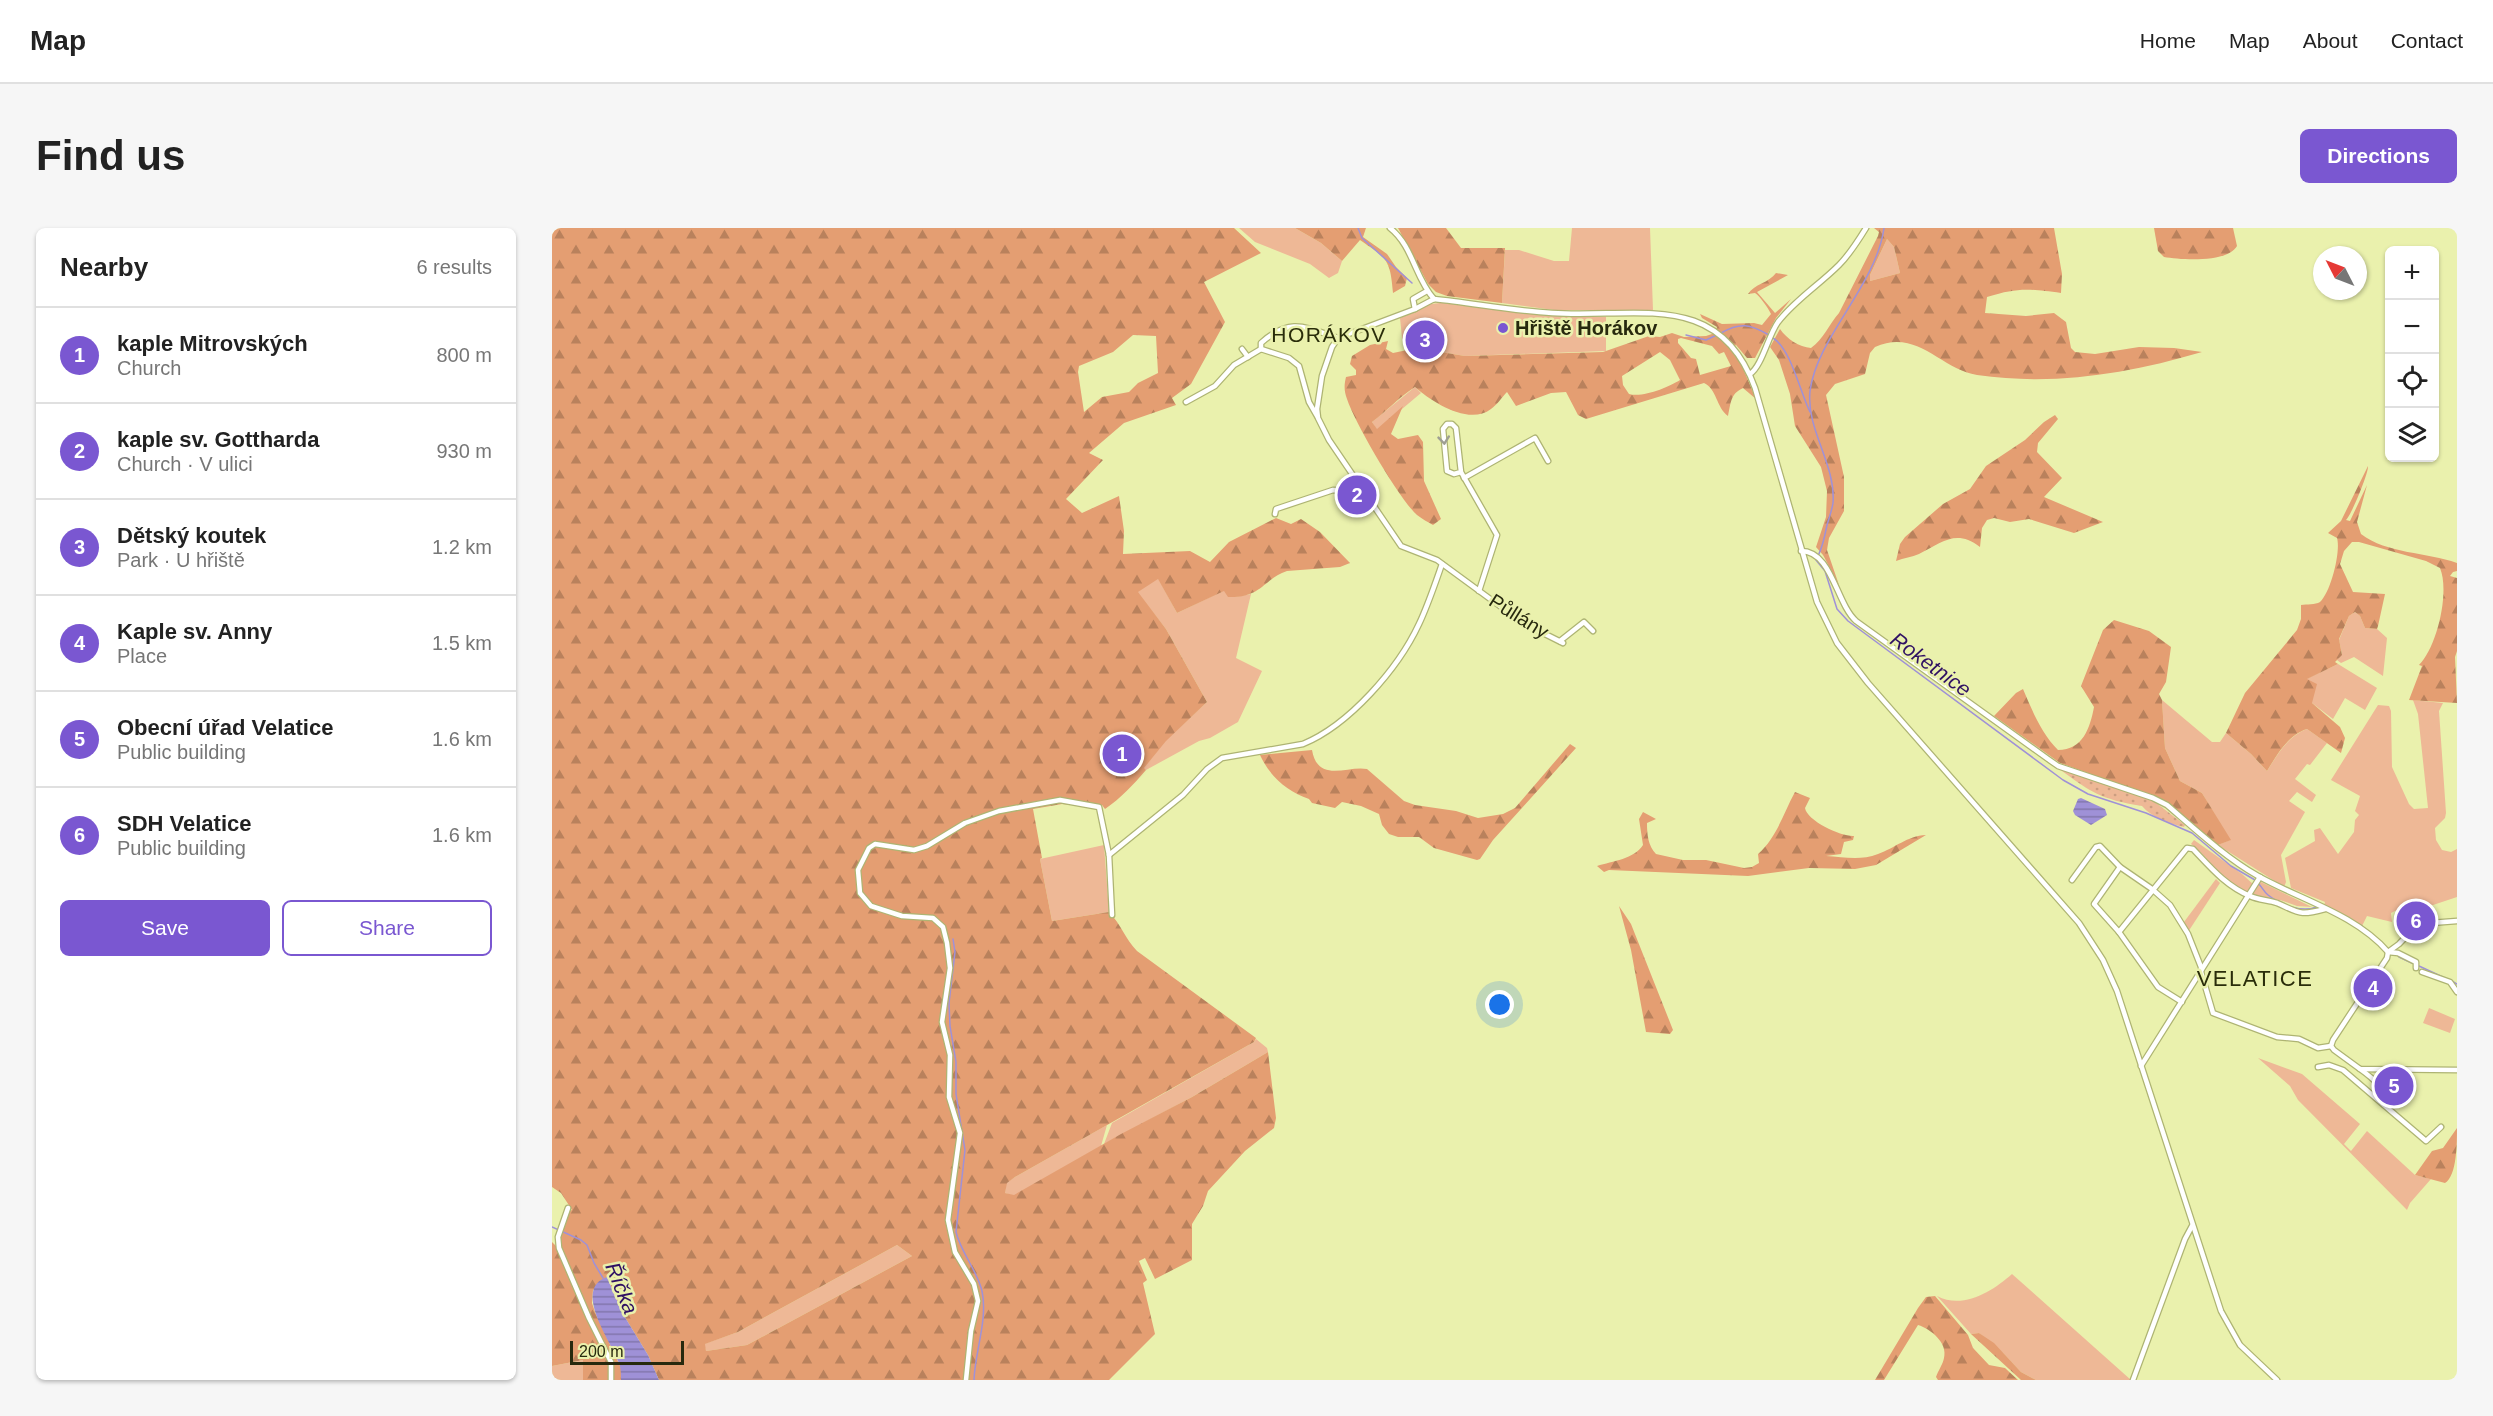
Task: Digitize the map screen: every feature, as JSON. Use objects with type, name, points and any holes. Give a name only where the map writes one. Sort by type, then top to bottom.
[{"type":"street","points":[[1390,228],[1404,242],[1427,291],[1434,299]]},
{"type":"street","points":[[1750,374],[1758,366],[1771,332],[1790,308],[1843,260],[1866,228]]},
{"type":"street","points":[[1415,309],[1413,299],[1427,291]]},
{"type":"street","points":[[1318,418],[1317,409],[1322,376],[1332,347],[1338,338],[1415,309],[1434,299],[1552,314],[1664,314],[1695,320],[1720,333],[1738,352],[1750,374],[1822,614],[1846,656],[2073,916],[2096,948],[2117,991],[2221,1311],[2240,1345],[2277,1380]]},
{"type":"street","points":[[1186,402],[1215,386],[1234,365],[1261,349],[1261,343],[1274,332],[1298,324],[1338,338]]},
{"type":"street","name":"Půllány","points":[[1261,349],[1289,358],[1299,366],[1309,402],[1329,440],[1401,546],[1442,564],[1523,623],[1562,642],[1584,622]]},
{"type":"street","points":[[1242,350],[1248,357]]},
{"type":"street","name":"Půllány","points":[[1461,472],[1454,474],[1447,471],[1443,429],[1450,423],[1456,428],[1461,472],[1497,535],[1479,591]]},
{"type":"street","points":[[1464,478],[1535,438],[1548,461]]},
{"type":"street","points":[[1275,514],[1276,509],[1333,490],[1353,491],[1361,487]]},
{"type":"street","points":[[1801,550],[1820,559],[1830,573],[1847,612],[1889,645],[2058,766],[2153,798],[2167,806],[2258,880],[2321,907],[2369,934],[2388,952],[2398,953],[2416,962],[2416,966]]},
{"type":"street","points":[[1109,855],[1183,795],[1207,769],[1222,758],[1309,741],[1365,701],[1411,640],[1420,624],[1442,564]]},
{"type":"street","name":"Půllány","points":[[1579,617],[1593,632]]},
{"type":"street","points":[[966,1380],[971,1331],[978,1301],[974,1284],[955,1252],[948,1220],[960,1133],[949,1096],[950,1055],[942,1022],[950,968],[947,943],[943,927],[933,918],[902,916],[871,906],[860,893],[858,870],[864,855],[875,844],[914,850],[927,846],[965,823],[999,811],[1060,800],[1099,807],[1109,855],[1112,915]]},
{"type":"street","points":[[2072,880],[2096,847],[2100,846],[2120,867],[2170,905],[2181,921],[2202,968],[2200,972],[2213,1013],[2277,1037],[2299,1039],[2318,1048],[2331,1046],[2379,1084],[2385,1096],[2386,1105]]},
{"type":"street","points":[[2119,932],[2154,891],[2184,850],[2190,848],[2223,881],[2248,895],[2305,914],[2321,907]]},
{"type":"street","points":[[2120,867],[2094,903],[2119,932],[2158,987],[2181,1002]]},
{"type":"street","points":[[2141,1066],[2258,880]]},
{"type":"street","points":[[2331,1046],[2387,958],[2388,952],[2418,924],[2457,921]]},
{"type":"street","points":[[2422,972],[2450,982],[2457,992]]},
{"type":"street","points":[[2318,1067],[2329,1065],[2343,1070],[2426,1141],[2441,1127]]},
{"type":"street","points":[[2360,1069],[2457,1070]]},
{"type":"street","points":[[568,1209],[559,1231],[560,1248],[611,1362],[611,1380]]},
{"type":"street","points":[[2133,1380],[2185,1239],[2192,1226]]},
{"type":"shaded area","points":[[1239,228],[1295,228],[1321,243],[1342,261],[1338,273],[1329,278],[1310,264],[1255,242]]},
{"type":"shaded area","points":[[1572,228],[1650,228],[1653,310],[1554,310],[1502,303],[1505,250],[1519,250],[1554,261],[1569,261]]},
{"type":"shaded area","points":[[1887,239],[1894,247],[1900,273],[1870,281],[1870,275]]},
{"type":"shaded area","name":"Hřiště Horákov","points":[[1448,302],[1541,315],[1606,317],[1606,351],[1465,356],[1417,348],[1410,349],[1402,338],[1400,318],[1431,304]]},
{"type":"shaded area","points":[[1415,387],[1421,393],[1377,430],[1372,422]]},
{"type":"shaded area","points":[[1158,578],[1177,613],[1225,590],[1235,597],[1251,594],[1236,658],[1262,671],[1238,722],[1146,770],[1143,768],[1165,741],[1207,702],[1166,629],[1137,592]]},
{"type":"shaded area","points":[[2355,612],[2360,616],[2365,628],[2377,629],[2387,638],[2383,676],[2354,657],[2341,663],[2337,660],[2342,654],[2339,640],[2349,616]]},
{"type":"shaded area","points":[[2338,664],[2377,688],[2365,710],[2345,698],[2333,719],[2312,703],[2306,679]]},
{"type":"shaded area","points":[[2162,700],[2212,742],[2220,742],[2226,733],[2267,771],[2284,746],[2300,732],[2307,729],[2327,743],[2310,765],[2307,764],[2295,779],[2316,795],[2312,802],[2297,792],[2289,801],[2305,812],[2281,855],[2286,882],[2284,887],[2218,845],[2230,840],[2202,793],[2180,781],[2165,748]]},
{"type":"shaded area","points":[[2413,700],[2443,703],[2439,711],[2446,813],[2445,818],[2435,828],[2436,840],[2442,850],[2451,852],[2457,849],[2457,897],[2433,905],[2417,905],[2409,910],[2405,906],[2391,913],[2392,922],[2367,916],[2361,928],[2324,906],[2325,902],[2291,888],[2285,858],[2315,841],[2314,830],[2320,828],[2338,854],[2354,832],[2355,820],[2359,815],[2355,811],[2360,796],[2331,780],[2378,705],[2389,706],[2391,711],[2392,767],[2409,804],[2414,809],[2428,808],[2418,714]]},
{"type":"shaded area","points":[[2058,768],[2151,799],[2185,825],[2184,827],[2161,820],[2142,806],[2116,801],[2097,794]]},
{"type":"shaded area","points":[[2081,798],[2105,809],[2107,815],[2091,825],[2075,815],[2073,811],[2078,799]]},
{"type":"shaded area","points":[[2194,840],[2254,885],[2261,882],[2312,907],[2297,906],[2280,900],[2277,903],[2271,902],[2239,890],[2223,878],[2191,844]]},
{"type":"shaded area","points":[[1104,845],[1109,912],[1052,921],[1040,859]]},
{"type":"shaded area","points":[[2216,879],[2220,883],[2188,932],[2184,922]]},
{"type":"shaded area","points":[[2429,1008],[2455,1019],[2450,1033],[2423,1023]]},
{"type":"shaded area","points":[[1256,1039],[1267,1048],[1268,1052],[1192,1097],[1104,1144],[1112,1123]]},
{"type":"shaded area","points":[[2258,1058],[2302,1074],[2360,1124],[2344,1144],[2351,1151],[2367,1131],[2415,1175],[2431,1179],[2410,1203],[2407,1210],[2298,1100],[2290,1086]]},
{"type":"shaded area","points":[[1107,1125],[1101,1146],[1014,1196],[1005,1193],[1006,1183],[1015,1177]]},
{"type":"shaded area","points":[[897,1245],[912,1256],[747,1345],[706,1351],[704,1344],[738,1332]]},
{"type":"shaded area","points":[[2012,1274],[2131,1380],[2036,1380],[2021,1372],[1979,1333],[1971,1334],[1937,1296],[1947,1300],[1967,1300],[1996,1287]]},
{"type":"shaded area","points":[[607,1277],[623,1314],[648,1355],[659,1380],[621,1380],[619,1363],[602,1329],[593,1304],[593,1292],[597,1283]]},
{"type":"shaded area","points":[[583,1360],[583,1380],[552,1380],[552,1366]]},
{"type":"green space","points":[[552,228],[1234,228],[1261,253],[1204,282],[1225,322],[1191,384],[1172,398],[1176,405],[1124,423],[1089,453],[1103,460],[1066,499],[1082,513],[1119,496],[1124,531],[1123,554],[1190,551],[1210,562],[1229,542],[1276,518],[1291,524],[1301,519],[1320,532],[1350,563],[1340,567],[1287,571],[1248,594],[1228,597],[1224,591],[1177,613],[1158,579],[1138,592],[1166,629],[1207,702],[1166,741],[1132,786],[1105,809],[1102,805],[1093,807],[1062,804],[1033,809],[1052,921],[1109,912],[1137,951],[1256,1038],[1254,1042],[1015,1177],[1007,1183],[1005,1193],[1014,1195],[1121,1134],[1192,1097],[1268,1052],[1276,1118],[1274,1128],[1245,1151],[1208,1191],[1203,1206],[1192,1224],[1192,1260],[1155,1279],[1145,1258],[1139,1261],[1147,1280],[1143,1283],[1155,1334],[1109,1380],[659,1380],[648,1355],[623,1314],[607,1277],[593,1290],[592,1303],[621,1368],[621,1380],[613,1380],[612,1362],[560,1243],[560,1233],[569,1211],[572,1210],[561,1193],[552,1187]],"holes":[[[1133,335],[1156,336],[1158,373],[1138,383],[1129,392],[1102,397],[1084,412],[1079,366],[1113,352]],[[897,1245],[912,1256],[747,1345],[706,1351],[705,1344],[738,1332]]]},
{"type":"green space","points":[[1295,228],[1366,228],[1363,237],[1387,254],[1407,278],[1405,286],[1393,293],[1386,260],[1360,240],[1342,261],[1321,243]]},
{"type":"green space","points":[[1398,228],[1446,228],[1461,248],[1505,248],[1502,303],[1447,296],[1436,292],[1428,284]]},
{"type":"green space","points":[[1874,228],[2054,228],[2062,274],[2061,293],[2024,290],[1998,294],[1987,297],[1985,313],[2026,316],[2054,313],[2066,322],[2071,348],[2075,352],[2095,354],[2139,347],[2202,352],[2118,372],[2034,379],[1964,372],[1917,346],[1904,343],[1890,343],[1875,347],[1870,353],[1865,374],[1835,384],[1826,395],[1844,477],[1844,511],[1829,538],[1827,550],[1839,585],[1823,555],[1816,547],[1826,517],[1827,491],[1821,467],[1795,426],[1790,394],[1779,360],[1770,347],[1780,329],[1802,346],[1811,348],[1819,341],[1839,313],[1879,232]],"holes":[[[1887,239],[1894,247],[1900,273],[1870,281],[1870,275]]]},
{"type":"green space","points":[[2154,228],[2233,228],[2237,246],[2232,251],[2214,258],[2164,257],[2158,251]]},
{"type":"green space","points":[[1776,273],[1788,275],[1757,292],[1775,313],[1791,299],[1776,318],[1755,358],[1747,358],[1736,345],[1732,348],[1756,399],[1743,388],[1739,390],[1732,399],[1728,416],[1721,408],[1712,389],[1704,383],[1586,419],[1578,415],[1566,392],[1551,393],[1516,406],[1507,392],[1491,409],[1482,414],[1472,415],[1451,410],[1415,387],[1409,391],[1372,422],[1377,429],[1403,406],[1391,434],[1398,439],[1418,435],[1423,442],[1424,481],[1441,519],[1433,525],[1417,515],[1389,478],[1368,442],[1346,396],[1346,377],[1356,375],[1356,370],[1350,364],[1352,356],[1370,345],[1388,341],[1386,349],[1393,353],[1417,348],[1465,356],[1603,352],[1649,336],[1660,337],[1672,333],[1684,337],[1706,336],[1715,333],[1717,327],[1702,318],[1700,314],[1722,324],[1762,325],[1771,314],[1755,293],[1748,294]],"holes":[[[1678,339],[1712,346],[1719,354],[1724,352],[1731,366],[1700,375],[1696,359],[1691,358],[1678,343]],[[1660,352],[1670,360],[1680,380],[1663,389],[1635,395],[1629,394],[1623,385],[1622,376]]]},
{"type":"green space","points":[[2055,415],[2058,419],[2038,443],[2037,452],[2062,478],[2044,497],[2103,522],[2074,533],[2029,519],[2010,522],[1994,518],[1987,520],[1982,528],[1980,547],[1964,539],[1950,539],[1919,554],[1896,561],[1900,544],[1905,537],[1943,504],[1970,489],[1986,466],[2025,440]]},
{"type":"green space","points":[[2368,466],[2360,493],[2346,520],[2350,521],[2367,485],[2357,522],[2361,534],[2371,541],[2395,549],[2457,563],[2457,571],[2450,576],[2457,578],[2457,651],[2455,657],[2457,703],[2409,700],[2422,666],[2419,665],[2431,646],[2440,619],[2443,578],[2440,568],[2426,561],[2352,542],[2344,551],[2340,564],[2353,592],[2385,594],[2378,626],[2377,629],[2365,628],[2360,616],[2355,612],[2349,616],[2339,639],[2342,655],[2335,662],[2338,664],[2307,679],[2317,684],[2312,703],[2340,727],[2345,738],[2341,753],[2307,729],[2289,741],[2267,771],[2226,733],[2245,693],[2297,630],[2301,619],[2301,605],[2320,602],[2328,590],[2338,544],[2337,538],[2328,533],[2341,521]]},
{"type":"green space","points":[[2114,620],[2149,631],[2171,647],[2166,682],[2159,694],[2162,700],[2165,748],[2180,781],[2202,793],[2231,840],[2218,845],[2168,802],[2060,763],[1994,716],[2016,693],[2023,689],[2042,729],[2058,750],[2067,749],[2079,742],[2090,723],[2094,707],[2081,686],[2103,630]]},
{"type":"green space","points":[[1570,744],[1576,748],[1477,860],[1434,848],[1419,837],[1398,837],[1389,834],[1382,825],[1379,814],[1361,806],[1342,802],[1335,808],[1312,803],[1280,782],[1260,755],[1312,750],[1320,767],[1327,770],[1367,769],[1404,801],[1415,805],[1456,811],[1478,818],[1503,814],[1515,808]]},
{"type":"green space","points":[[1795,792],[1810,798],[1805,808],[1818,823],[1834,831],[1854,836],[1853,840],[1844,842],[1841,854],[1826,856],[1852,858],[1871,856],[1913,838],[1926,835],[1876,865],[1855,869],[1809,868],[1748,876],[1609,870],[1604,872],[1597,866],[1623,859],[1639,850],[1643,845],[1639,819],[1643,812],[1656,819],[1647,823],[1650,844],[1656,854],[1683,860],[1706,860],[1744,868],[1752,867],[1759,863],[1758,854],[1775,833]]},
{"type":"green space","points":[[1619,906],[1631,924],[1673,1030],[1670,1034],[1646,1032],[1631,950]]},
{"type":"green space","points":[[2457,1128],[2456,1158],[2449,1179],[2445,1183],[2415,1175],[2432,1151],[2443,1148]]},
{"type":"green space","points":[[552,1242],[557,1247],[609,1363],[610,1380],[583,1380],[583,1360],[552,1366]]},
{"type":"green space","points":[[1935,1296],[1968,1335],[1973,1348],[1989,1365],[2005,1368],[2018,1380],[1938,1380],[1936,1377],[1945,1352],[1941,1342],[1933,1333],[1918,1325],[1884,1380],[1875,1380],[1918,1308],[1926,1297]]},
{"type":"green space","points":[[1979,1333],[1994,1343],[2021,1372],[2036,1380],[2021,1380],[1971,1334]]},
{"type":"waterway","points":[[1358,228],[1362,238],[1412,283]]},
{"type":"waterway","name":"Roketnice","points":[[1818,556],[1833,506],[1833,489],[1812,419],[1810,391],[1823,351],[1870,270],[1879,249],[1884,228]]},
{"type":"waterway","points":[[1721,333],[1734,327],[1745,326],[1756,328],[1769,335]]},
{"type":"waterway","points":[[1686,335],[1706,340],[1717,335]]},
{"type":"waterway","points":[[1773,338],[1785,351],[1810,412]]},
{"type":"waterway","name":"Roketnice","points":[[1816,560],[1825,571],[1837,609],[1848,621],[2063,780],[2088,794],[2146,813],[2192,833],[2231,866],[2255,880]]},
{"type":"waterway","name":"Roketnice","points":[[2258,883],[2268,895],[2286,905],[2299,909],[2319,906]]},
{"type":"waterway","name":"Roketnice","points":[[2323,905],[2362,926]]},
{"type":"waterway","points":[[953,939],[955,952],[949,1003],[950,1026],[956,1062],[956,1094],[965,1150],[956,1232],[961,1247],[980,1283],[983,1302],[974,1380]]},
{"type":"waterway","name":"Roketnice","points":[[2399,957],[2414,964]]},
{"type":"waterway","name":"Roketnice","points":[[2419,966],[2447,979]]},
{"type":"waterway","name":"Roketnice","points":[[2452,981],[2457,984]]},
{"type":"waterway","name":"Říčka","points":[[552,1227],[587,1245],[603,1278]]},
{"type":"place","name":"Hřiště Horákov","points":[[1503,328]]},
{"type":"place","name":"Dětský koutek","points":[[1425,340]]},
{"type":"place","name":"kaple sv. Gottharda","points":[[1357,495]]},
{"type":"place","name":"kaple Mitrovských","points":[[1122,754]]},
{"type":"place","name":"SDH Velatice","points":[[2416,921]]},
{"type":"place","name":"Kaple sv. Anny","points":[[2373,988]]},
{"type":"place","name":"Obecní úřad Velatice","points":[[2394,1086]]},
{"type":"district","name":"HORÁKOV","points":[[1329,334]]},
{"type":"district","name":"VELATICE","points":[[2255,978]]}]
